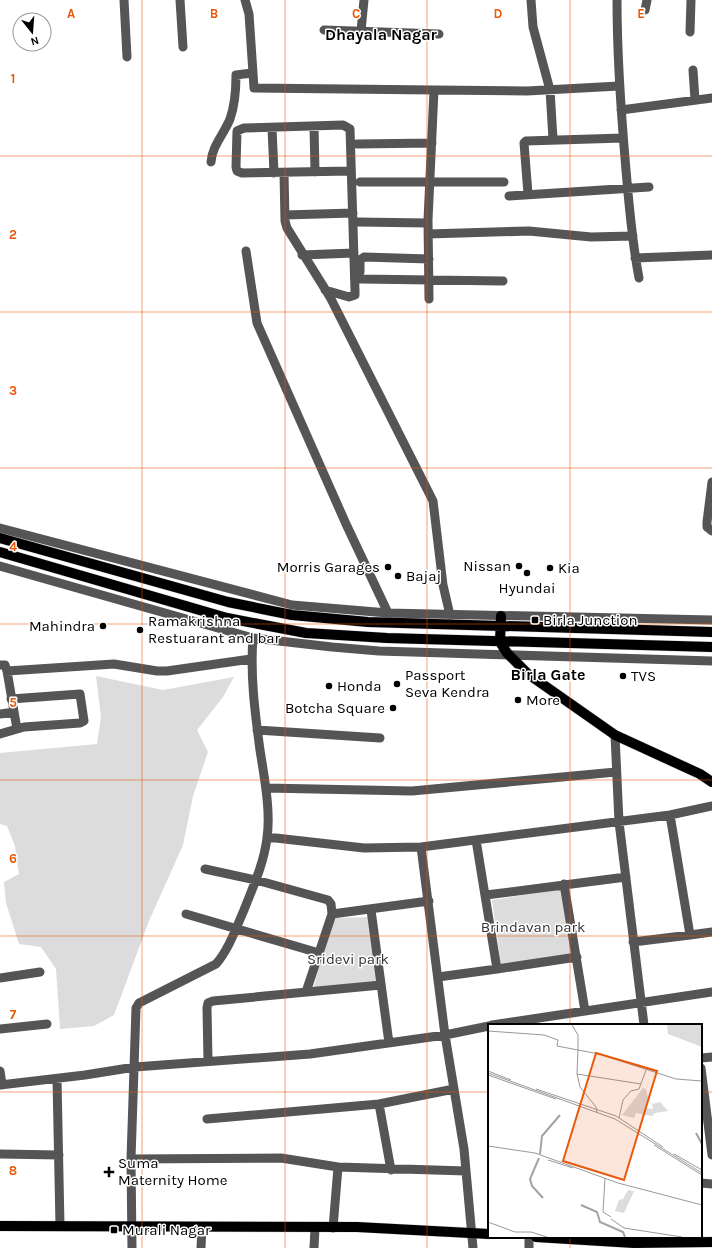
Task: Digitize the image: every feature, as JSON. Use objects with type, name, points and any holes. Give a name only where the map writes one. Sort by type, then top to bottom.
[{"type":"main road","points":[[0,538],[221,600],[292,615],[368,622],[501,621],[712,632]]},
{"type":"main road","points":[[0,552],[220,616],[268,627],[306,633],[387,638],[500,642],[712,647]]},
{"type":"main road","points":[[501,621],[500,642],[507,653],[528,674],[615,735],[700,774],[712,782]]},
{"type":"main road","points":[[0,1226],[357,1227],[488,1234]]},
{"type":"main road","points":[[546,1238],[606,1244],[669,1240],[712,1242]]},
{"type":"street","points":[[124,0],[127,57]]},
{"type":"street","points":[[180,0],[183,47]]},
{"type":"street","points":[[245,0],[249,14],[253,86],[257,89],[550,90],[619,86]]},
{"type":"street","points":[[361,31],[364,0]]},
{"type":"street","points":[[532,0],[533,27],[550,90],[554,140]]},
{"type":"street","points":[[617,0],[619,86],[623,138],[635,258],[639,278]]},
{"type":"street","points":[[645,10],[648,0]]},
{"type":"street","points":[[690,32],[691,0]]},
{"type":"street","points":[[324,30],[439,34]]},
{"type":"street","points":[[693,70],[695,100]]},
{"type":"street","points":[[210,162],[212,152],[231,114],[236,75],[238,73],[252,73]]},
{"type":"street","points":[[429,299],[428,223],[434,90]]},
{"type":"street","points":[[621,110],[712,98]]},
{"type":"street","points":[[325,290],[349,297],[354,296],[354,253],[352,171],[350,129],[348,126],[343,125],[244,128],[237,131],[236,167],[237,171],[242,174],[352,171]]},
{"type":"street","points":[[314,126],[315,172]]},
{"type":"street","points":[[272,128],[274,173]]},
{"type":"street","points":[[528,194],[524,143],[529,140],[623,138]]},
{"type":"street","points":[[357,144],[432,143]]},
{"type":"street","points":[[284,173],[285,215],[287,228],[302,255],[325,290],[433,501],[436,514],[437,546],[443,585],[450,615]]},
{"type":"street","points":[[360,182],[504,182]]},
{"type":"street","points":[[509,196],[649,187]]},
{"type":"street","points":[[285,215],[353,213]]},
{"type":"street","points":[[358,222],[428,223]]},
{"type":"street","points":[[428,234],[529,231],[591,236],[633,236]]},
{"type":"street","points":[[246,251],[257,323],[346,524],[388,614]]},
{"type":"street","points":[[302,255],[354,253]]},
{"type":"street","points":[[635,258],[712,255]]},
{"type":"street","points":[[361,295],[361,258],[429,259]]},
{"type":"street","points":[[360,279],[503,281]]},
{"type":"street","points":[[712,482],[707,527],[712,531]]},
{"type":"street","points":[[0,528],[292,606],[388,614],[450,615],[501,621],[712,620]]},
{"type":"street","points":[[0,566],[253,638],[332,648],[380,651],[507,653],[712,661]]},
{"type":"street","points":[[132,1248],[131,1159],[135,1067],[135,1014],[139,1003],[216,964],[226,950],[236,929],[256,880],[267,837],[266,788],[257,730],[251,659],[253,638]]},
{"type":"street","points":[[17,729],[10,687],[3,668],[114,664],[157,671],[168,671],[251,659]]},
{"type":"street","points":[[0,689],[10,687]]},
{"type":"street","points":[[0,734],[17,729],[82,722],[84,718],[82,695],[77,693],[11,699]]},
{"type":"street","points":[[0,714],[14,712]]},
{"type":"street","points":[[257,730],[380,738]]},
{"type":"street","points":[[615,735],[619,822],[644,1024]]},
{"type":"street","points":[[266,788],[412,791],[616,772]]},
{"type":"street","points":[[267,837],[364,848],[421,847],[670,815],[712,806]]},
{"type":"street","points":[[670,815],[690,935]]},
{"type":"street","points":[[476,840],[497,969]]},
{"type":"street","points":[[421,847],[445,1035],[466,1171],[474,1248]]},
{"type":"street","points":[[205,869],[256,880],[328,900],[332,914],[306,992]]},
{"type":"street","points":[[486,894],[626,877]]},
{"type":"street","points":[[564,884],[585,1011]]},
{"type":"street","points":[[332,914],[371,910],[429,901]]},
{"type":"street","points":[[371,910],[389,1043]]},
{"type":"street","points":[[186,914],[319,952]]},
{"type":"street","points":[[633,942],[712,932]]},
{"type":"street","points":[[438,977],[577,957]]},
{"type":"street","points":[[0,978],[40,972]]},
{"type":"street","points":[[208,1061],[208,1003],[213,1000],[382,986]]},
{"type":"street","points":[[500,1024],[712,992]]},
{"type":"street","points":[[0,1029],[47,1024]]},
{"type":"street","points":[[0,1072],[1,1085],[57,1079],[135,1067],[310,1054],[445,1035],[488,1026]]},
{"type":"street","points":[[702,1058],[712,1057]]},
{"type":"street","points":[[702,1076],[712,1155]]},
{"type":"street","points":[[57,1079],[60,1226]]},
{"type":"street","points":[[207,1119],[379,1104],[454,1088]]},
{"type":"street","points":[[379,1104],[391,1170]]},
{"type":"street","points":[[0,1154],[59,1155]]},
{"type":"street","points":[[131,1159],[281,1158],[338,1167],[391,1170],[466,1171]]},
{"type":"street","points":[[333,1228],[338,1167]]},
{"type":"street","points":[[702,1183],[712,1184]]},
{"type":"street","points":[[201,1248],[202,1227]]},
{"type":"street","points":[[314,1248],[315,1228]]},
{"type":"green space","points":[[96,676],[163,690],[234,677],[223,697],[197,730],[208,752],[193,796],[183,845],[149,921],[114,1015],[94,1026],[60,1029],[56,969],[41,947],[19,944],[6,903],[4,882],[19,874],[15,846],[7,826],[0,824],[0,753],[97,744],[101,717]]},
{"type":"green space","name":"Brindavan park","points":[[564,889],[574,954],[501,965],[492,900]]},
{"type":"green space","name":"Sridevi park","points":[[368,917],[378,982],[313,989],[333,918]]},
{"type":"place","name":"Nissan","points":[[519,566]]},
{"type":"place","name":"Morris Garages","points":[[388,567]]},
{"type":"place","name":"Kia","points":[[550,568]]},
{"type":"place","name":"Hyundai","points":[[527,573]]},
{"type":"place","name":"Bajaj","points":[[398,576]]},
{"type":"place","name":"Birla Junction","points":[[535,620]]},
{"type":"place","name":"Mahindra","points":[[103,626]]},
{"type":"place","name":"Ramakrishna Restuarant and bar","points":[[140,630]]},
{"type":"place","name":"TVS","points":[[623,676]]},
{"type":"place","name":"Passport Seva Kendra","points":[[397,684]]},
{"type":"place","name":"Honda","points":[[329,686]]},
{"type":"place","name":"More","points":[[518,700]]},
{"type":"place","name":"Botcha Square","points":[[393,708]]},
{"type":"place","name":"Suma Maternity Home","points":[[109,1172]]},
{"type":"place","name":"Murali Nagar","points":[[114,1230]]},
{"type":"district","name":"Dhayala Nagar","points":[[381,34]]},
{"type":"district","name":"Birla Gate","points":[[548,674]]}]
